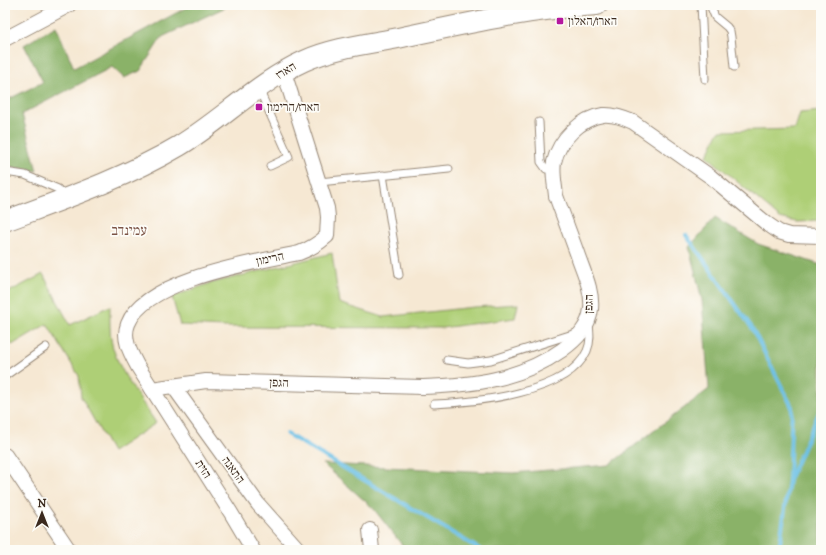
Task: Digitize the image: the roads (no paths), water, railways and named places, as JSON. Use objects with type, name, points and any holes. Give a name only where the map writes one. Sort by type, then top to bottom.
[{"type":"street","points":[[5,39],[69,5]]},
{"type":"street","name":"הארז","points":[[5,221],[64,199],[125,173],[171,150],[206,128],[259,88],[306,60],[334,51],[522,9],[597,5]]},
{"type":"street","name":"הרימון","points":[[152,389],[138,367],[126,339],[128,325],[134,312],[144,302],[183,282],[225,269],[299,253],[320,242],[327,236],[327,208],[284,72]]},
{"type":"street","name":"הגפן","points":[[152,389],[206,381],[423,387],[458,386],[506,376],[534,367],[553,357],[570,344],[586,326],[591,308],[590,289],[556,196],[554,161],[560,148],[570,133],[582,124],[604,115],[612,115],[633,122],[732,193],[766,223],[779,232],[789,235],[821,236]]},
{"type":"street","name":"התאנה","points":[[173,386],[258,504],[299,550]]},
{"type":"street","name":"הזית","points":[[152,389],[253,550]]},
{"type":"street","points":[[5,455],[69,550]]},
{"type":"street","points":[[370,530],[372,550]]},
{"type":"lane","points":[[701,5],[705,79]]},
{"type":"lane","points":[[710,5],[715,17],[730,31],[734,67]]},
{"type":"lane","points":[[259,88],[289,157],[270,166]]},
{"type":"lane","points":[[539,122],[542,162],[546,169],[554,170]]},
{"type":"lane","points":[[319,182],[449,169]]},
{"type":"lane","points":[[5,172],[25,175],[58,188],[64,199]]},
{"type":"lane","points":[[383,175],[399,275]]},
{"type":"lane","points":[[434,404],[470,402],[505,397],[547,383],[564,374],[578,364],[587,351],[591,337],[586,326],[491,360],[468,363],[447,360]]},
{"type":"lane","points":[[5,376],[46,347]]},
{"type":"waterway","points":[[686,235],[752,328],[792,407],[789,480]]},
{"type":"waterway","points":[[779,550],[789,480],[821,408]]},
{"type":"waterway","points":[[287,434],[481,550]]},
{"type":"place","name":"הארז/האלון","points":[[560,21]]},
{"type":"place","name":"הארז/הרימון","points":[[259,107]]},
{"type":"district","name":"עמינדב","points":[[129,231]]}]
